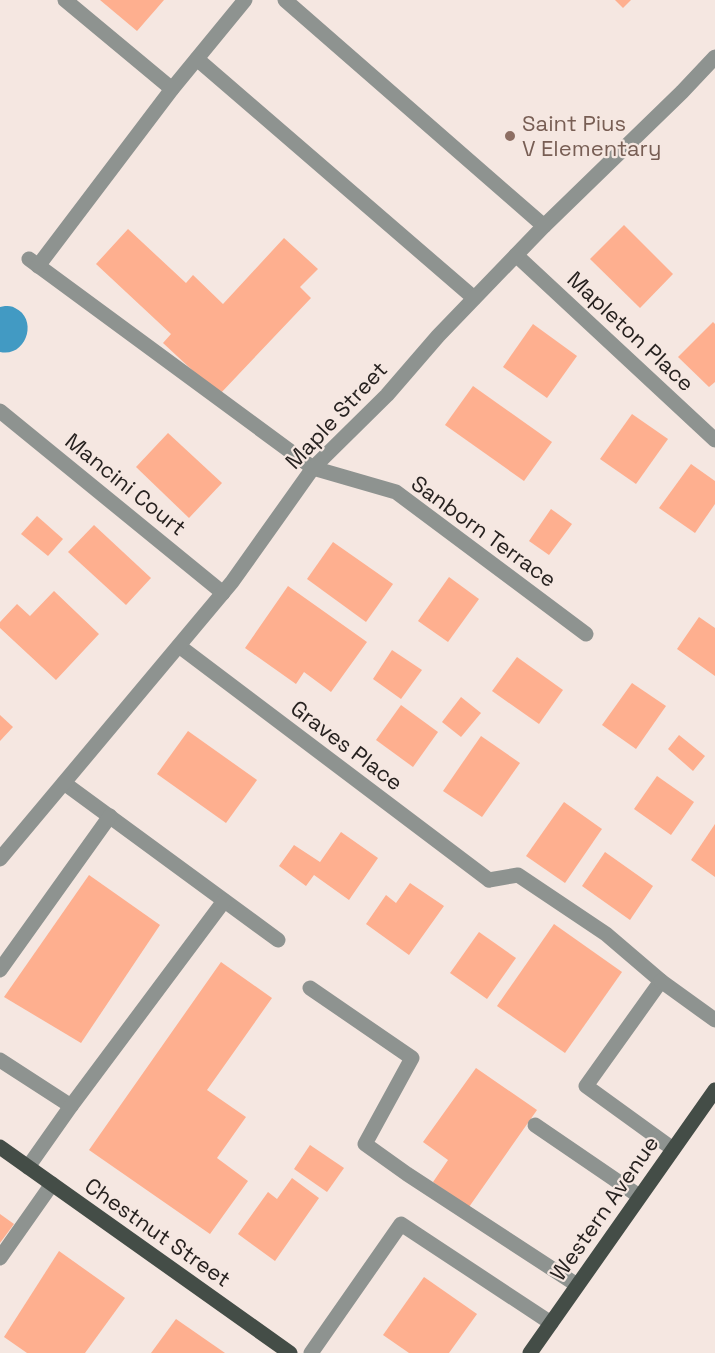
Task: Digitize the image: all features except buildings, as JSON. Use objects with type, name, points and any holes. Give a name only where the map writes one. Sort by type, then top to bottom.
[{"type":"main road","name":"Western Avenue","points":[[530,1353],[715,1090]]},
{"type":"main road","name":"Chestnut Street","points":[[0,1147],[290,1353]]},
{"type":"street","points":[[64,0],[172,89]]},
{"type":"street","points":[[245,0],[33,262],[313,468]]},
{"type":"street","points":[[285,0],[543,226]]},
{"type":"street","name":"Maple Street","points":[[0,859],[224,593],[313,468],[387,395],[438,336],[543,226],[682,92],[715,57]]},
{"type":"street","points":[[197,58],[474,298]]},
{"type":"street","name":"Mapleton Place","points":[[516,255],[715,440]]},
{"type":"street","name":"Mancini Court","points":[[0,411],[224,593]]},
{"type":"street","name":"Sanborn Terrace","points":[[313,468],[396,492],[586,634]]},
{"type":"street","name":"Graves Place","points":[[179,646],[489,880],[518,875],[606,934],[661,981]]},
{"type":"street","points":[[64,783],[278,940]]},
{"type":"street","points":[[0,970],[110,816]]},
{"type":"street","points":[[28,1167],[224,901]]},
{"type":"street","points":[[673,1149],[586,1086],[661,981],[715,1020]]},
{"type":"street","points":[[310,988],[412,1058],[365,1144],[577,1285]]},
{"type":"street","points":[[0,1060],[71,1106]]},
{"type":"street","points":[[535,1125],[639,1196]]},
{"type":"street","points":[[0,1258],[52,1184]]},
{"type":"street","points":[[311,1353],[400,1224],[551,1323]]},
{"type":"water","points":[[0,307],[14,307],[22,313],[28,328],[22,344],[17,349],[0,352]]},
{"type":"place","name":"Saint Pius V Elementary","points":[[510,136]]}]
